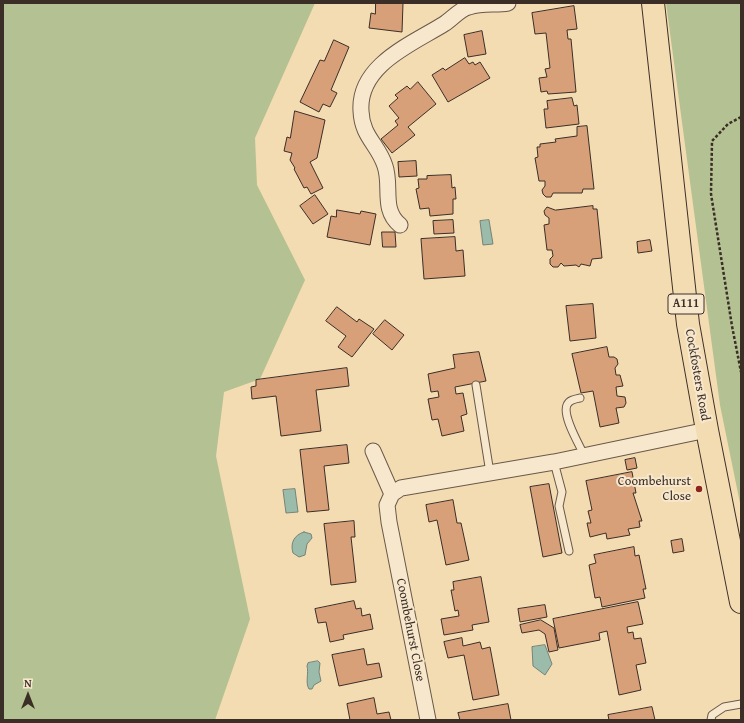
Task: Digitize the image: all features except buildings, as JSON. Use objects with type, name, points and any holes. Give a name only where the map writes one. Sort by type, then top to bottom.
[{"type":"main road","name":"Cockfosters Road","points":[[653,3],[688,324],[706,430],[741,602]]},
{"type":"street","points":[[400,225],[390,214],[388,199],[388,173],[383,159],[363,130],[360,111],[362,95],[370,77],[385,61],[448,22],[467,5],[508,3]]},
{"type":"street","points":[[373,451],[392,494],[407,487],[554,462],[706,430]]},
{"type":"street","name":"Coombehurst Close","points":[[392,494],[388,505],[388,522],[428,720]]},
{"type":"lane","points":[[476,385],[490,474]]},
{"type":"lane","points":[[580,398],[571,400],[567,404],[565,413],[584,455]]},
{"type":"lane","points":[[554,462],[562,492],[559,506],[569,551]]},
{"type":"lane","points":[[711,720],[712,714],[724,707],[741,704]]},
{"type":"path","points":[[741,117],[728,124],[712,140],[711,194],[732,326],[741,372]]},
{"type":"green space","points":[[3,3],[315,3],[255,138],[257,185],[305,280],[260,379],[224,392],[216,456],[250,619],[215,720],[3,720]]},
{"type":"green space","points":[[666,3],[741,3],[741,508],[720,405]]},
{"type":"shaded area","points":[[489,220],[493,244],[483,245],[480,221]]},
{"type":"shaded area","points":[[295,489],[298,512],[286,513],[283,490]]},
{"type":"shaded area","points":[[304,532],[311,534],[312,538],[307,544],[305,555],[299,557],[293,553],[292,546],[295,537]]},
{"type":"shaded area","points":[[545,645],[552,664],[545,675],[533,666],[532,647]]},
{"type":"shaded area","points":[[318,661],[320,663],[319,672],[321,681],[314,685],[312,689],[309,689],[307,684],[307,666],[308,663]]},
{"type":"place","name":"Coombehurst Close","points":[[699,489]]}]
